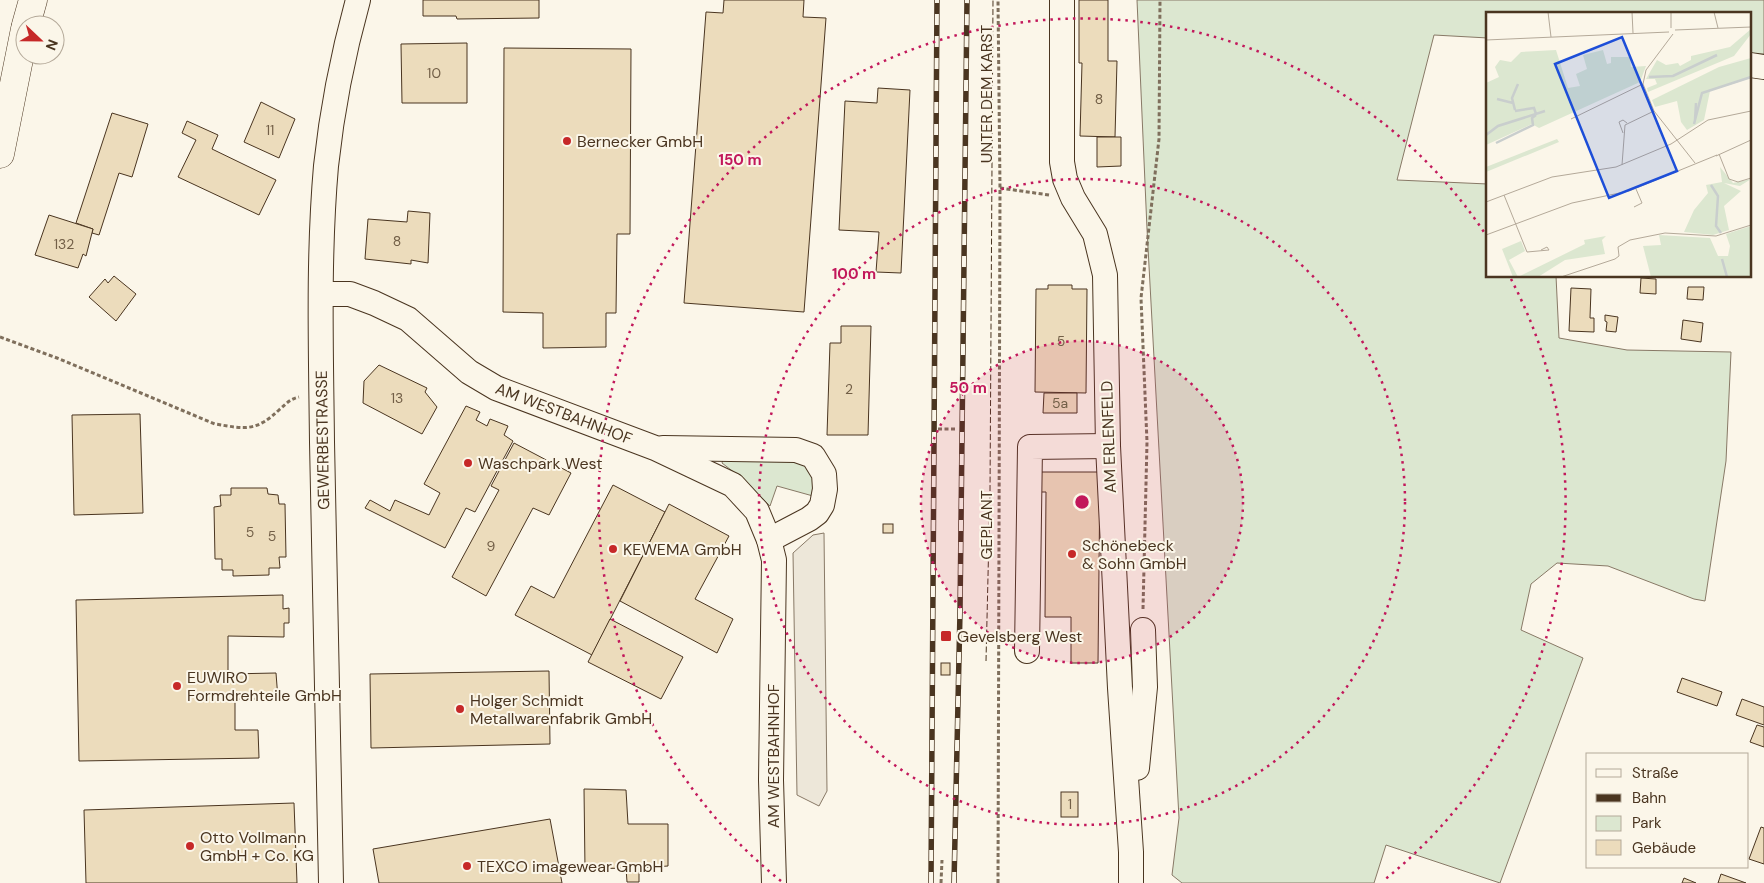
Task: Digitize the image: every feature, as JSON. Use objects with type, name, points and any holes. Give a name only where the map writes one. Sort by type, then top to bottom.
[{"type":"main road","points":[[29,15],[33,0]]},
{"type":"main road","points":[[0,154],[18,65]]},
{"type":"street","name":"GEWERBESTRASSE","points":[[331,883],[322,394],[321,294],[323,213],[328,157],[340,73],[358,0]]},
{"type":"street","name":"AM ERLENFELD","points":[[1062,0],[1062,162],[1065,179],[1073,198],[1095,234],[1105,274],[1108,446],[1131,852],[1131,883]]},
{"type":"street","name":"AM WESTBAHNHOF","points":[[321,294],[350,294],[408,319],[469,372],[496,388],[655,448],[733,485],[757,511],[769,540],[774,560],[771,780],[774,883]]},
{"type":"street","points":[[1027,651],[1030,447],[1108,446]]},
{"type":"street","name":"AM WESTBAHNHOF","points":[[655,448],[796,450],[813,456],[824,474],[825,490],[822,505],[817,513],[809,519],[769,540]]},
{"type":"street","points":[[1126,787],[1137,770],[1145,687],[1143,630]]},
{"type":"path","name":"UNTER DEM KARST","points":[[998,0],[1000,188]]},
{"type":"path","points":[[1143,630],[1147,442],[1141,298],[1159,139],[1160,0]]},
{"type":"path","points":[[1000,188],[1073,198]]},
{"type":"path","name":"GEPLANT","points":[[998,883],[1000,188]]},
{"type":"path","points":[[0,337],[57,358],[215,424],[241,428],[256,427],[270,418],[292,398],[322,394]]},
{"type":"path","points":[[938,429],[957,429]]},
{"type":"path","points":[[941,883],[942,860]]},
{"type":"green space","points":[[1137,0],[1764,0],[1764,61],[1752,60],[1752,12],[1486,12],[1486,38],[1434,35],[1397,180],[1486,184],[1486,278],[1556,278],[1559,338],[1627,350],[1731,352],[1726,461],[1705,601],[1694,599],[1608,566],[1557,563],[1531,584],[1521,630],[1583,658],[1500,883],[1386,845],[1374,883],[1182,883],[1172,875],[1179,818],[1147,229]]},
{"type":"green space","points":[[793,459],[806,465],[817,480],[813,496],[777,486],[770,506],[744,480],[722,463],[723,460]]},
{"type":"shaded area","points":[[824,533],[827,791],[819,806],[797,795],[793,553],[813,535]]},
{"type":"building","points":[[423,0],[539,0],[539,18],[457,19],[456,16],[423,16]]},
{"type":"building","points":[[724,0],[804,0],[803,17],[826,18],[804,312],[684,303],[706,12],[723,13]]},
{"type":"building","points":[[1079,0],[1108,0],[1108,61],[1117,61],[1115,137],[1080,136],[1082,63],[1079,63]]},
{"type":"building","points":[[467,43],[467,103],[402,103],[401,44]]},
{"type":"building","name":"Bernecker GmbH","points":[[504,48],[631,49],[630,234],[617,234],[616,313],[606,313],[606,347],[543,348],[543,313],[503,312]]},
{"type":"building","points":[[878,88],[910,90],[901,273],[876,272],[879,232],[839,230],[845,101],[877,103]]},
{"type":"building","points":[[261,102],[295,119],[279,158],[244,142]]},
{"type":"building","points":[[112,113],[148,124],[132,177],[119,173],[99,235],[92,233],[93,229],[76,223]]},
{"type":"building","points":[[187,121],[218,135],[212,149],[276,180],[259,215],[178,177],[196,140],[182,133]]},
{"type":"building","points":[[1097,137],[1121,137],[1121,166],[1097,167]]},
{"type":"building","points":[[408,211],[430,213],[428,263],[411,260],[411,264],[365,259],[368,219],[407,222]]},
{"type":"building","points":[[49,215],[93,229],[86,256],[83,254],[78,268],[35,255]]},
{"type":"building","points":[[114,276],[136,294],[116,321],[89,297],[105,279],[108,283]]},
{"type":"building","points":[[1641,278],[1656,279],[1656,294],[1640,293]]},
{"type":"building","points":[[1048,285],[1072,285],[1072,289],[1087,289],[1086,393],[1035,392],[1036,289],[1048,289]]},
{"type":"building","points":[[1688,287],[1704,287],[1703,300],[1687,299]]},
{"type":"building","points":[[1571,288],[1591,289],[1590,318],[1594,318],[1594,332],[1569,331]]},
{"type":"building","points":[[1605,315],[1618,317],[1616,332],[1606,331],[1607,322],[1605,321]]},
{"type":"building","points":[[1683,320],[1703,323],[1701,342],[1681,339]]},
{"type":"building","points":[[841,326],[871,326],[868,435],[827,435],[830,343],[841,343]]},
{"type":"building","points":[[379,365],[427,388],[425,392],[437,407],[422,434],[363,403],[364,381]]},
{"type":"building","points":[[1044,393],[1077,393],[1077,413],[1043,413]]},
{"type":"building","name":"Waschpark West","points":[[466,406],[480,412],[476,420],[487,426],[490,419],[508,426],[504,435],[513,441],[475,512],[466,508],[445,548],[365,508],[370,500],[390,511],[395,500],[429,515],[440,493],[424,484]]},
{"type":"building","points":[[140,414],[143,513],[74,515],[72,415]]},
{"type":"building","points":[[514,443],[571,473],[549,515],[533,508],[486,596],[452,577],[499,490],[491,486]]},
{"type":"building","name":"Schönebeck & Sohn GmbH","points":[[1036,472],[1100,472],[1098,663],[1071,663],[1071,617],[1045,617],[1046,492],[1036,492]]},
{"type":"building","name":"KEWEMA GmbH","points":[[613,485],[665,512],[592,655],[515,615],[531,586],[554,598]]},
{"type":"building","points":[[231,488],[267,488],[268,494],[278,495],[279,504],[285,504],[286,557],[279,557],[280,568],[269,568],[269,575],[233,576],[233,570],[222,570],[222,559],[215,559],[214,507],[221,506],[220,495],[231,495]]},
{"type":"building","points":[[669,504],[729,536],[695,599],[733,619],[717,653],[620,601]]},
{"type":"building","points":[[883,524],[893,524],[893,533],[883,533]]},
{"type":"building","name":"EUWIRO Formdrehteile GmbH","points":[[283,595],[283,609],[289,608],[289,623],[284,623],[284,637],[228,636],[228,674],[276,673],[278,699],[235,699],[235,730],[258,730],[259,758],[79,761],[76,600]]},
{"type":"building","points":[[610,619],[683,657],[661,699],[588,662]]},
{"type":"building","points":[[941,663],[950,663],[950,675],[941,675]]},
{"type":"building","name":"Holger Schmidt Metallwarenfabrik GmbH","points":[[549,671],[550,744],[371,748],[370,674]]},
{"type":"building","points":[[1682,678],[1722,692],[1717,706],[1677,692]]},
{"type":"building","points":[[1742,699],[1764,707],[1764,725],[1736,715]]},
{"type":"building","points":[[1757,725],[1764,727],[1764,747],[1750,742]]},
{"type":"building","points":[[584,789],[626,790],[628,824],[668,824],[668,866],[639,868],[639,882],[627,882],[626,868],[585,869]]},
{"type":"building","points":[[1061,792],[1078,792],[1078,817],[1061,817]]},
{"type":"building","name":"Otto Vollmann GmbH + Co. KG","points":[[294,803],[297,883],[86,883],[84,810]]},
{"type":"building","name":"TEXCO imagewear GmbH","points":[[550,819],[562,883],[379,883],[373,849]]},
{"type":"building","points":[[1761,827],[1764,828],[1764,864],[1749,859]]},
{"type":"building","points":[[1721,874],[1746,883],[1718,883]]},
{"type":"building","points":[[1684,878],[1696,883],[1682,883]]},
{"type":"railway","points":[[931,883],[937,0]]},
{"type":"railway","points":[[954,883],[960,612],[967,0]]},
{"type":"fence","points":[[986,661],[990,492],[993,0]]},
{"type":"place","name":"Bernecker GmbH","points":[[567,141]]},
{"type":"place","name":"Waschpark West","points":[[468,463]]},
{"type":"place","name":"KEWEMA GmbH","points":[[613,549]]},
{"type":"place","name":"Schönebeck & Sohn GmbH","points":[[1072,554]]},
{"type":"place","name":"Gevelsberg West","points":[[946,636]]},
{"type":"place","name":"EUWIRO Formdrehteile GmbH","points":[[177,686]]},
{"type":"place","name":"Holger Schmidt Metallwarenfabrik GmbH","points":[[460,709]]},
{"type":"place","name":"Otto Vollmann GmbH + Co. KG","points":[[190,846]]},
{"type":"place","name":"TEXCO imagewear GmbH","points":[[467,866]]}]
